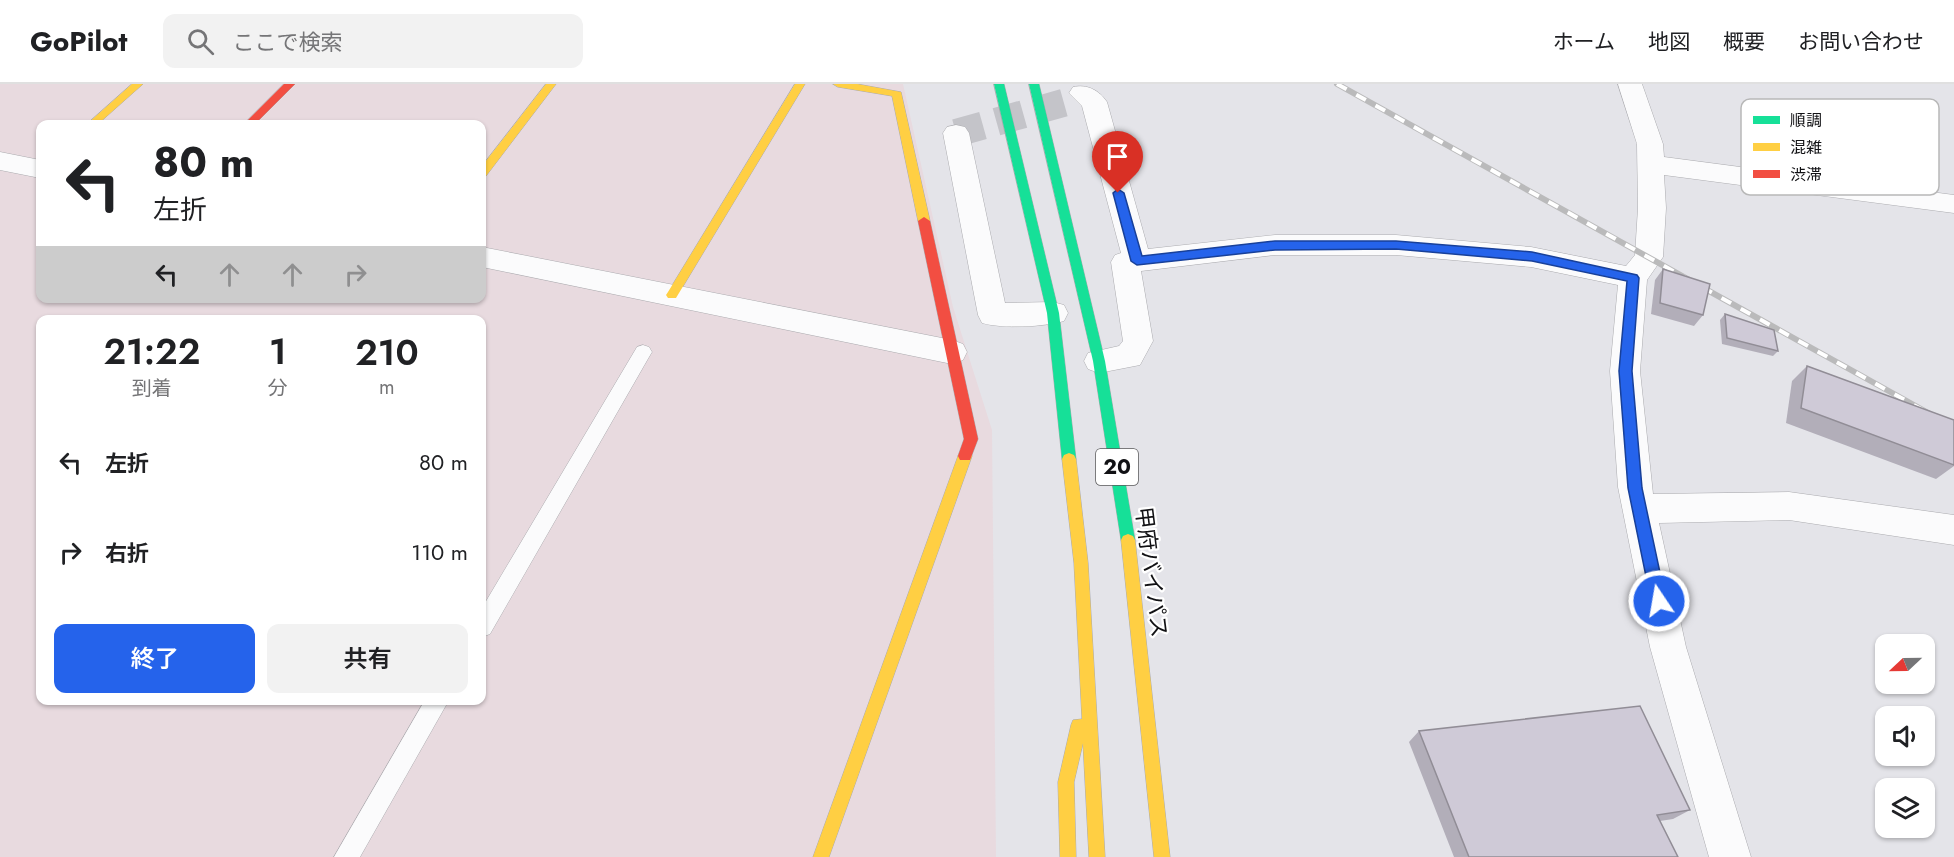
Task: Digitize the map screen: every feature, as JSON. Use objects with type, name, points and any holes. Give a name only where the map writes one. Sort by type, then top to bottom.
[{"type":"main road","points":[[97,120],[138,84]]},
{"type":"main road","points":[[253,120],[290,84]]},
{"type":"main road","points":[[486,168],[551,84]]},
{"type":"main road","points":[[672,295],[800,84]]},
{"type":"main road","points":[[821,857],[971,439],[897,94],[838,84]]},
{"type":"main road","name":"20","points":[[999,84],[1053,313],[1082,563],[1097,857]]},
{"type":"main road","name":"甲府バイパス","points":[[1034,84],[1099,361],[1133,570],[1162,857]]},
{"type":"main road","points":[[1068,857],[1066,782],[1088,682]]},
{"type":"street","points":[[1630,84],[1650,144],[1652,208],[1649,257],[1633,278],[1625,371],[1635,488],[1668,646],[1730,857]]},
{"type":"street","points":[[1079,92],[1094,102],[1137,261]]},
{"type":"street","points":[[956,133],[993,315],[1053,313]]},
{"type":"street","points":[[0,161],[36,168]]},
{"type":"street","points":[[1651,164],[1741,176]]},
{"type":"street","points":[[1886,195],[1954,204]]},
{"type":"street","points":[[1099,361],[1129,357],[1138,340],[1125,262],[1275,245],[1396,245],[1532,257],[1633,278]]},
{"type":"street","points":[[486,258],[952,351]]},
{"type":"street","points":[[1640,509],[1789,507],[1954,530]]},
{"type":"lane","points":[[486,620],[643,352]]},
{"type":"lane","points":[[346,857],[435,705]]},
{"type":"shaded area","points":[[0,84],[903,84],[953,307],[992,430],[996,857],[0,857]]},
{"type":"building","points":[[1663,269],[1710,284],[1703,315],[1660,303]]},
{"type":"building","points":[[1725,314],[1774,330],[1778,351],[1727,338]]},
{"type":"building","points":[[1807,366],[1954,420],[1954,465],[1801,408]]},
{"type":"building","points":[[1640,706],[1690,810],[1657,815],[1678,857],[1469,857],[1419,731]]},
{"type":"tunnel","points":[[956,133],[1074,100]]},
{"type":"railway","points":[[1337,84],[1948,424]]},
{"type":"railway","points":[[1945,422],[1954,427]]},
{"type":"traffic: fast","points":[[999,84],[1053,313],[1069,459]]},
{"type":"traffic: fast","points":[[1034,84],[1099,361],[1128,540]]},
{"type":"traffic: slow","points":[[97,120],[138,84]]},
{"type":"traffic: slow","points":[[486,168],[551,84]]},
{"type":"traffic: slow","points":[[672,295],[800,84]]},
{"type":"traffic: slow","points":[[838,84],[897,94],[924,221]]},
{"type":"traffic: slow","points":[[821,857],[965,456]]},
{"type":"traffic: slow","points":[[1069,459],[1081,563],[1097,857]]},
{"type":"traffic: slow","points":[[1128,540],[1162,857]]},
{"type":"traffic: slow","points":[[1068,857],[1066,782],[1079,725]]},
{"type":"traffic: jam","points":[[253,120],[290,84]]},
{"type":"traffic: jam","points":[[924,221],[971,439],[965,456]]},
{"type":"route","points":[[1118,193],[1137,261],[1275,245],[1396,245],[1532,257],[1633,278],[1625,371],[1635,488],[1659,601]]}]
